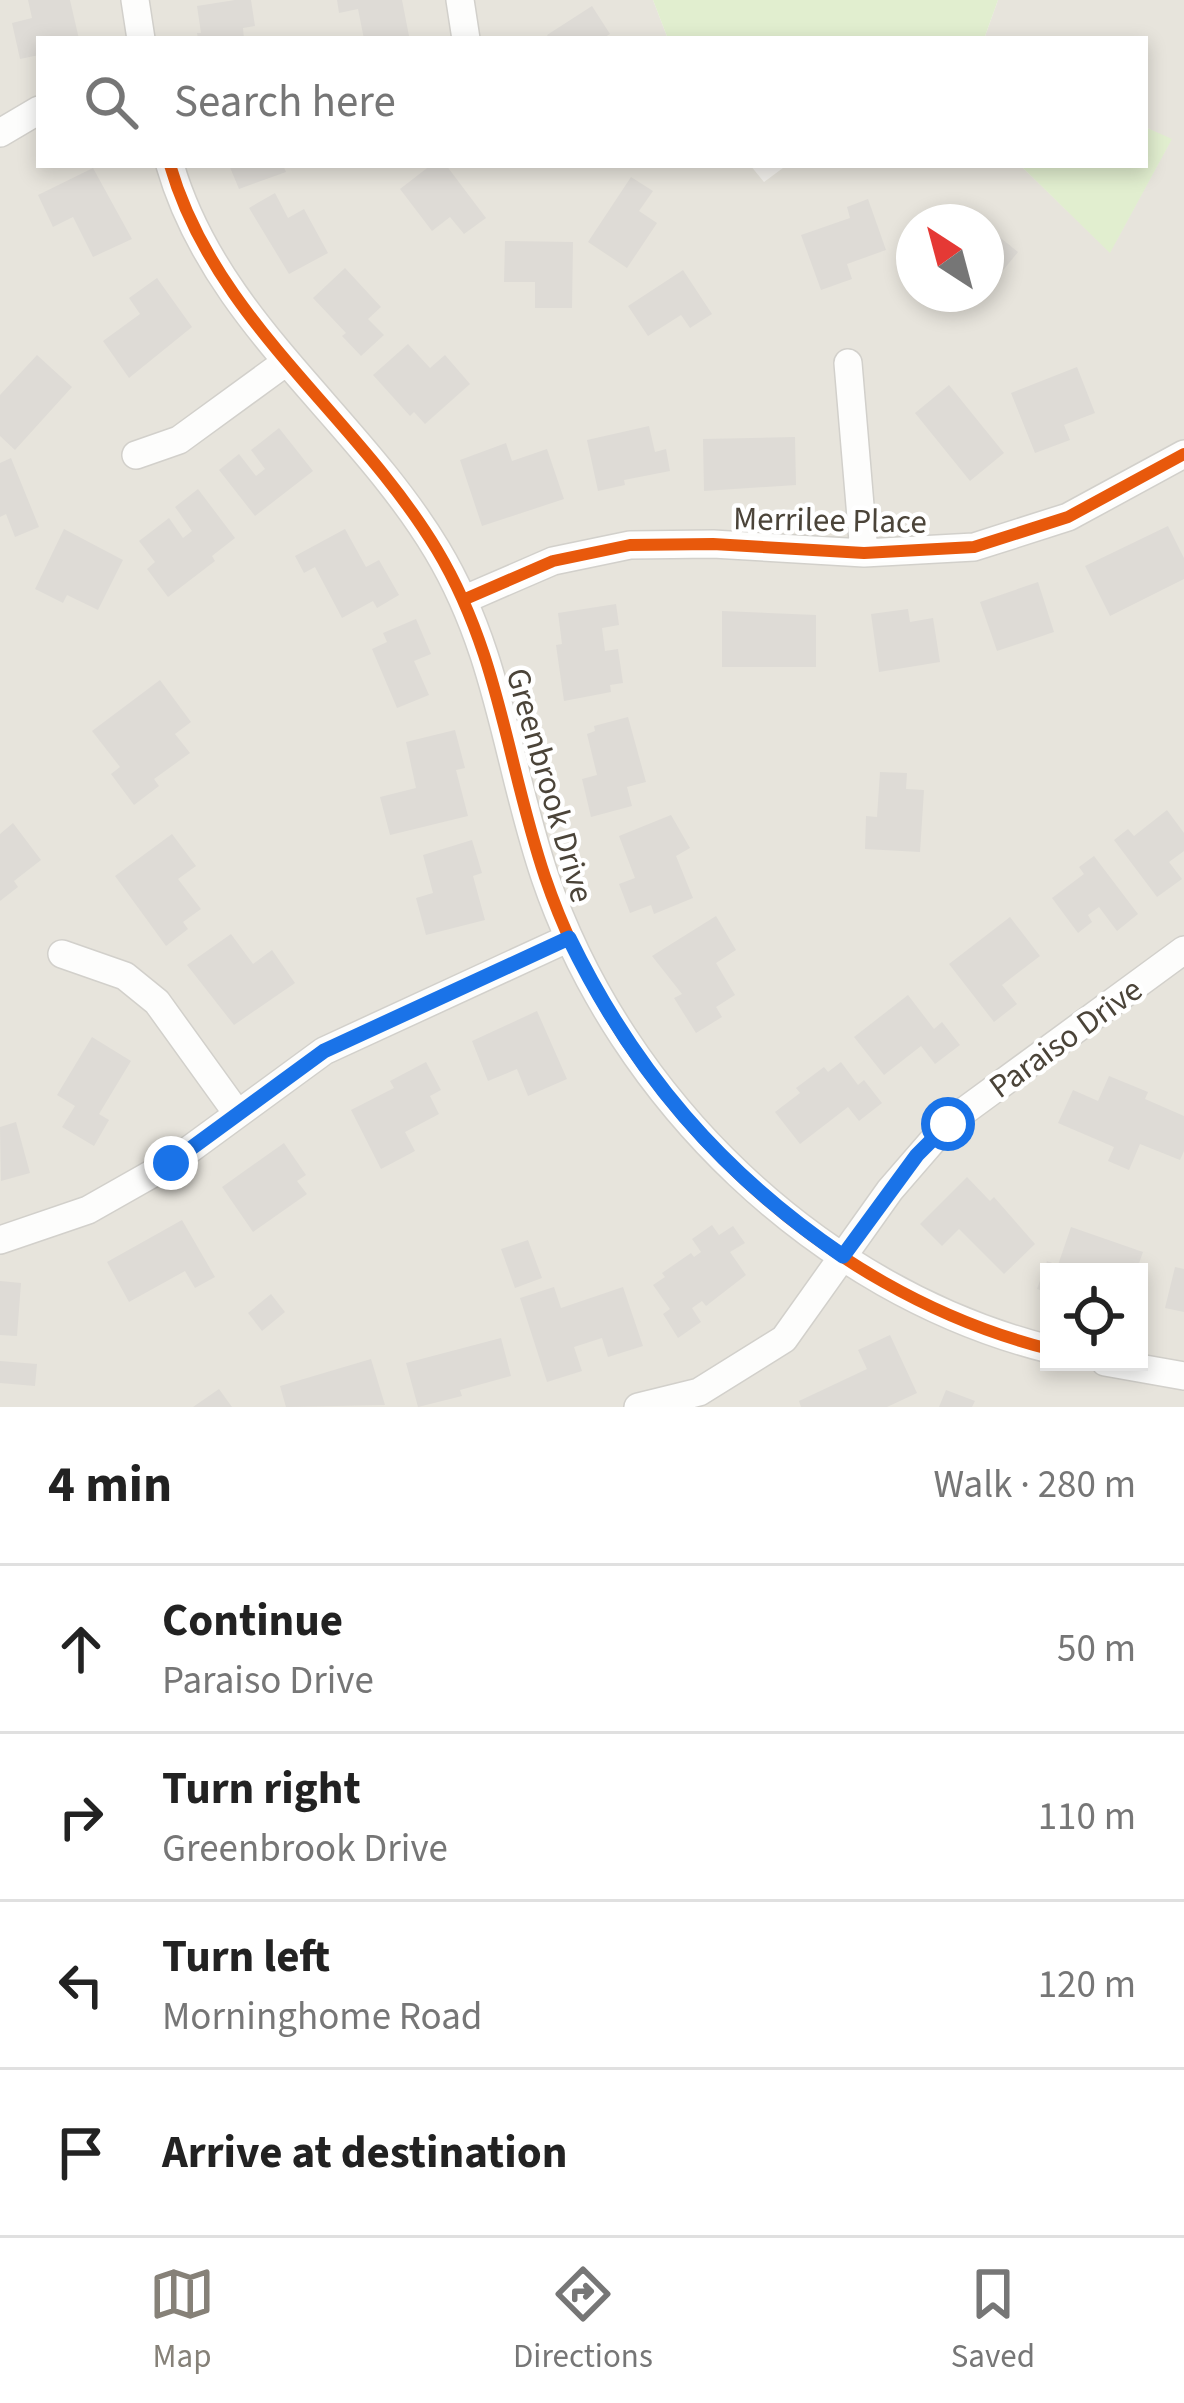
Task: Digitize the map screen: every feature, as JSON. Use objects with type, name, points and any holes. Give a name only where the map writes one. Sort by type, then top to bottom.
[{"type":"street","points":[[135,0],[141,36]]},
{"type":"street","points":[[460,0],[466,36]]},
{"type":"street","points":[[0,133],[36,112]]},
{"type":"street","name":"Greenbrook Drive","points":[[171,168],[201,244],[246,314],[376,460],[437,550],[463,600],[500,696],[544,875],[592,984],[638,1059],[743,1181],[843,1256],[964,1321],[1040,1347]]},
{"type":"street","points":[[136,455],[179,440],[286,362]]},
{"type":"street","points":[[848,363],[864,553]]},
{"type":"street","name":"Merrilee Place","points":[[463,600],[554,561],[630,544],[864,553],[974,547],[1068,517],[1184,454]]},
{"type":"street","points":[[0,1240],[88,1210],[171,1163],[324,1051],[569,938]]},
{"type":"street","name":"Paraiso Drive","points":[[638,1407],[699,1392],[784,1339],[917,1155],[948,1124],[1184,950]]},
{"type":"street","points":[[62,954],[124,976],[157,1001],[237,1113]]},
{"type":"street","points":[[1148,1370],[1184,1376]]},
{"type":"shaded area","points":[[0,0],[653,0],[667,36],[36,36],[36,168],[752,168],[764,182],[783,168],[1023,168],[1110,252],[1171,140],[1148,128],[1148,36],[985,36],[998,0],[1184,0],[1184,1407],[0,1407]]},
{"type":"green space","points":[[653,0],[998,0],[985,36],[667,36]]},
{"type":"green space","points":[[1148,128],[1172,139],[1110,253],[1023,168],[1148,168]]},
{"type":"building","points":[[28,0],[70,0],[78,36],[36,36],[36,56],[20,59],[12,23],[32,18]]},
{"type":"building","points":[[251,0],[255,26],[243,28],[244,36],[198,36],[197,6]]},
{"type":"building","points":[[337,0],[402,0],[409,36],[363,36],[358,9],[339,13]]},
{"type":"building","points":[[592,6],[610,34],[607,36],[547,35]]},
{"type":"building","points":[[93,168],[132,239],[93,257],[73,217],[53,227],[38,195]]},
{"type":"building","points":[[230,168],[284,168],[286,172],[239,189]]},
{"type":"building","points":[[427,168],[448,168],[486,218],[464,234],[450,217],[432,231],[400,189]]},
{"type":"building","points":[[631,177],[653,191],[639,211],[657,223],[627,268],[588,242]]},
{"type":"building","points":[[275,193],[288,218],[304,209],[328,253],[289,274],[249,208]]},
{"type":"building","points":[[868,199],[886,250],[847,264],[852,279],[821,290],[801,235],[850,218],[847,207]]},
{"type":"building","points":[[505,241],[573,242],[572,308],[535,308],[535,282],[504,282]]},
{"type":"building","points":[[1004,241],[1018,252],[1004,269]]},
{"type":"building","points":[[345,268],[381,307],[368,319],[384,335],[361,356],[313,298]]},
{"type":"building","points":[[683,270],[712,314],[690,328],[681,315],[648,336],[628,306]]},
{"type":"building","points":[[157,278],[192,327],[129,378],[103,341],[140,314],[129,298]]},
{"type":"building","points":[[408,344],[430,368],[445,355],[470,384],[425,424],[414,412],[410,416],[373,375]]},
{"type":"building","points":[[37,355],[72,387],[15,450],[0,436],[0,395]]},
{"type":"building","points":[[1077,367],[1095,413],[1064,425],[1070,440],[1035,453],[1011,393]]},
{"type":"building","points":[[949,385],[1004,453],[970,481],[915,413]]},
{"type":"building","points":[[649,426],[655,452],[666,449],[670,471],[624,480],[625,485],[598,491],[587,440]]},
{"type":"building","points":[[279,428],[313,471],[255,516],[219,470],[239,454],[256,476],[265,469],[251,450]]},
{"type":"building","points":[[795,437],[796,485],[704,491],[703,439]]},
{"type":"building","points":[[506,443],[512,461],[547,449],[564,499],[482,526],[460,460]]},
{"type":"building","points":[[11,458],[39,527],[15,537],[6,514],[0,517],[0,463]]},
{"type":"building","points":[[198,489],[235,538],[212,556],[215,561],[168,597],[147,569],[155,562],[139,541],[169,518],[183,538],[192,531],[175,507]]},
{"type":"building","points":[[1168,526],[1184,558],[1184,579],[1110,616],[1085,566]]},
{"type":"building","points":[[64,529],[123,560],[98,610],[67,595],[63,603],[35,589]]},
{"type":"building","points":[[345,529],[366,567],[379,560],[399,595],[377,608],[373,601],[342,618],[315,567],[304,573],[295,556]]},
{"type":"building","points":[[1038,582],[1054,632],[997,651],[980,602]]},
{"type":"building","points":[[616,604],[619,625],[602,628],[605,651],[618,649],[623,683],[610,685],[611,692],[564,701],[556,645],[562,644],[558,613]]},
{"type":"building","points":[[908,609],[910,622],[933,618],[940,662],[879,672],[871,614]]},
{"type":"building","points":[[722,611],[816,615],[816,667],[722,667]]},
{"type":"building","points":[[416,619],[431,654],[414,661],[429,695],[397,708],[372,649],[387,642],[383,633]]},
{"type":"building","points":[[160,680],[191,722],[175,734],[190,753],[154,779],[159,786],[134,805],[111,774],[120,767],[92,731]]},
{"type":"building","points":[[628,717],[646,782],[627,787],[632,806],[591,817],[582,779],[597,775],[587,734],[595,731],[594,726]]},
{"type":"building","points":[[455,730],[465,768],[456,770],[468,816],[390,835],[380,797],[416,788],[406,742]]},
{"type":"building","points":[[880,772],[907,773],[906,789],[924,790],[920,852],[865,849],[866,816],[877,817]]},
{"type":"building","points":[[1167,810],[1184,833],[1184,851],[1169,862],[1182,879],[1157,897],[1114,840],[1128,829],[1134,836]]},
{"type":"building","points":[[671,815],[690,848],[676,856],[693,898],[654,914],[651,905],[630,913],[619,884],[635,878],[619,836]]},
{"type":"building","points":[[13,823],[41,860],[14,881],[18,887],[0,901],[0,834]]},
{"type":"building","points":[[172,834],[196,866],[178,879],[201,909],[183,922],[188,929],[166,946],[115,876]]},
{"type":"building","points":[[472,840],[482,873],[473,876],[485,920],[426,935],[416,898],[433,893],[423,855]]},
{"type":"building","points":[[1094,856],[1138,914],[1117,931],[1099,907],[1088,915],[1092,922],[1078,933],[1052,898],[1084,874],[1079,867]]},
{"type":"building","points":[[716,916],[736,950],[716,963],[735,995],[716,1007],[722,1017],[696,1033],[674,998],[682,994],[652,956]]},
{"type":"building","points":[[1010,917],[1040,956],[1002,985],[1017,1004],[994,1022],[949,964]]},
{"type":"building","points":[[231,934],[253,964],[272,950],[295,983],[234,1025],[187,965]]},
{"type":"building","points":[[908,995],[934,1029],[942,1022],[960,1045],[935,1064],[921,1046],[884,1075],[854,1037]]},
{"type":"building","points":[[537,1011],[567,1079],[528,1096],[517,1069],[488,1081],[472,1041]]},
{"type":"building","points":[[92,1037],[131,1061],[99,1114],[109,1120],[94,1146],[62,1127],[75,1106],[57,1095]]},
{"type":"building","points":[[426,1062],[441,1090],[430,1096],[439,1114],[405,1132],[415,1151],[381,1169],[351,1110],[394,1088],[390,1081]]},
{"type":"building","points":[[841,1062],[858,1085],[864,1080],[882,1103],[859,1121],[848,1107],[800,1144],[775,1112],[800,1093],[796,1088],[824,1067],[828,1072]]},
{"type":"building","points":[[1109,1076],[1148,1092],[1145,1099],[1184,1116],[1180,1160],[1140,1144],[1129,1170],[1108,1161],[1114,1147],[1058,1123],[1073,1090],[1098,1101]]},
{"type":"building","points":[[16,1122],[30,1173],[1,1181],[0,1127]]},
{"type":"building","points":[[284,1143],[306,1175],[297,1181],[307,1194],[253,1232],[222,1187]]},
{"type":"building","points":[[967,1177],[990,1201],[994,1197],[1035,1244],[1004,1274],[959,1229],[942,1246],[920,1224]]},
{"type":"building","points":[[182,1220],[215,1277],[195,1288],[185,1271],[129,1302],[107,1262]]},
{"type":"building","points":[[712,1225],[719,1235],[733,1226],[745,1243],[730,1252],[746,1275],[706,1306],[702,1301],[692,1308],[701,1322],[678,1338],[663,1314],[670,1309],[653,1285],[691,1253],[694,1257],[701,1252],[692,1239]]},
{"type":"building","points":[[1071,1227],[1143,1252],[1139,1263],[1059,1263]]},
{"type":"building","points":[[528,1240],[542,1278],[515,1288],[501,1249]]},
{"type":"building","points":[[1175,1267],[1184,1269],[1184,1312],[1165,1308]]},
{"type":"building","points":[[0,1281],[21,1283],[17,1336],[0,1335]]},
{"type":"building","points":[[554,1287],[561,1308],[623,1287],[643,1346],[608,1357],[602,1338],[574,1347],[582,1371],[547,1382],[520,1298]]},
{"type":"building","points":[[271,1294],[285,1312],[262,1331],[248,1313]]},
{"type":"building","points":[[890,1335],[917,1393],[887,1407],[801,1407],[799,1401],[867,1369],[858,1350]]},
{"type":"building","points":[[501,1338],[511,1376],[418,1407],[406,1363]]},
{"type":"building","points":[[371,1359],[385,1405],[286,1407],[280,1386]]},
{"type":"building","points":[[0,1361],[37,1364],[35,1386],[0,1383]]},
{"type":"building","points":[[219,1389],[232,1407],[193,1407]]},
{"type":"building","points":[[946,1390],[975,1401],[972,1407],[939,1407]]},
{"type":"cycle path","points":[[171,168],[191,221],[219,272],[253,320],[404,501],[458,590],[489,670],[545,877],[579,959],[623,1037],[677,1109],[739,1175],[808,1233],[884,1282],[964,1321],[1040,1346]]},
{"type":"cycle path","points":[[463,600],[553,561],[630,545],[713,544],[864,553],[974,547],[1068,517],[1184,454]]},
{"type":"route","points":[[171,1163],[324,1051],[569,938],[638,1059],[687,1121],[743,1181],[843,1256],[917,1155],[948,1124]]}]
